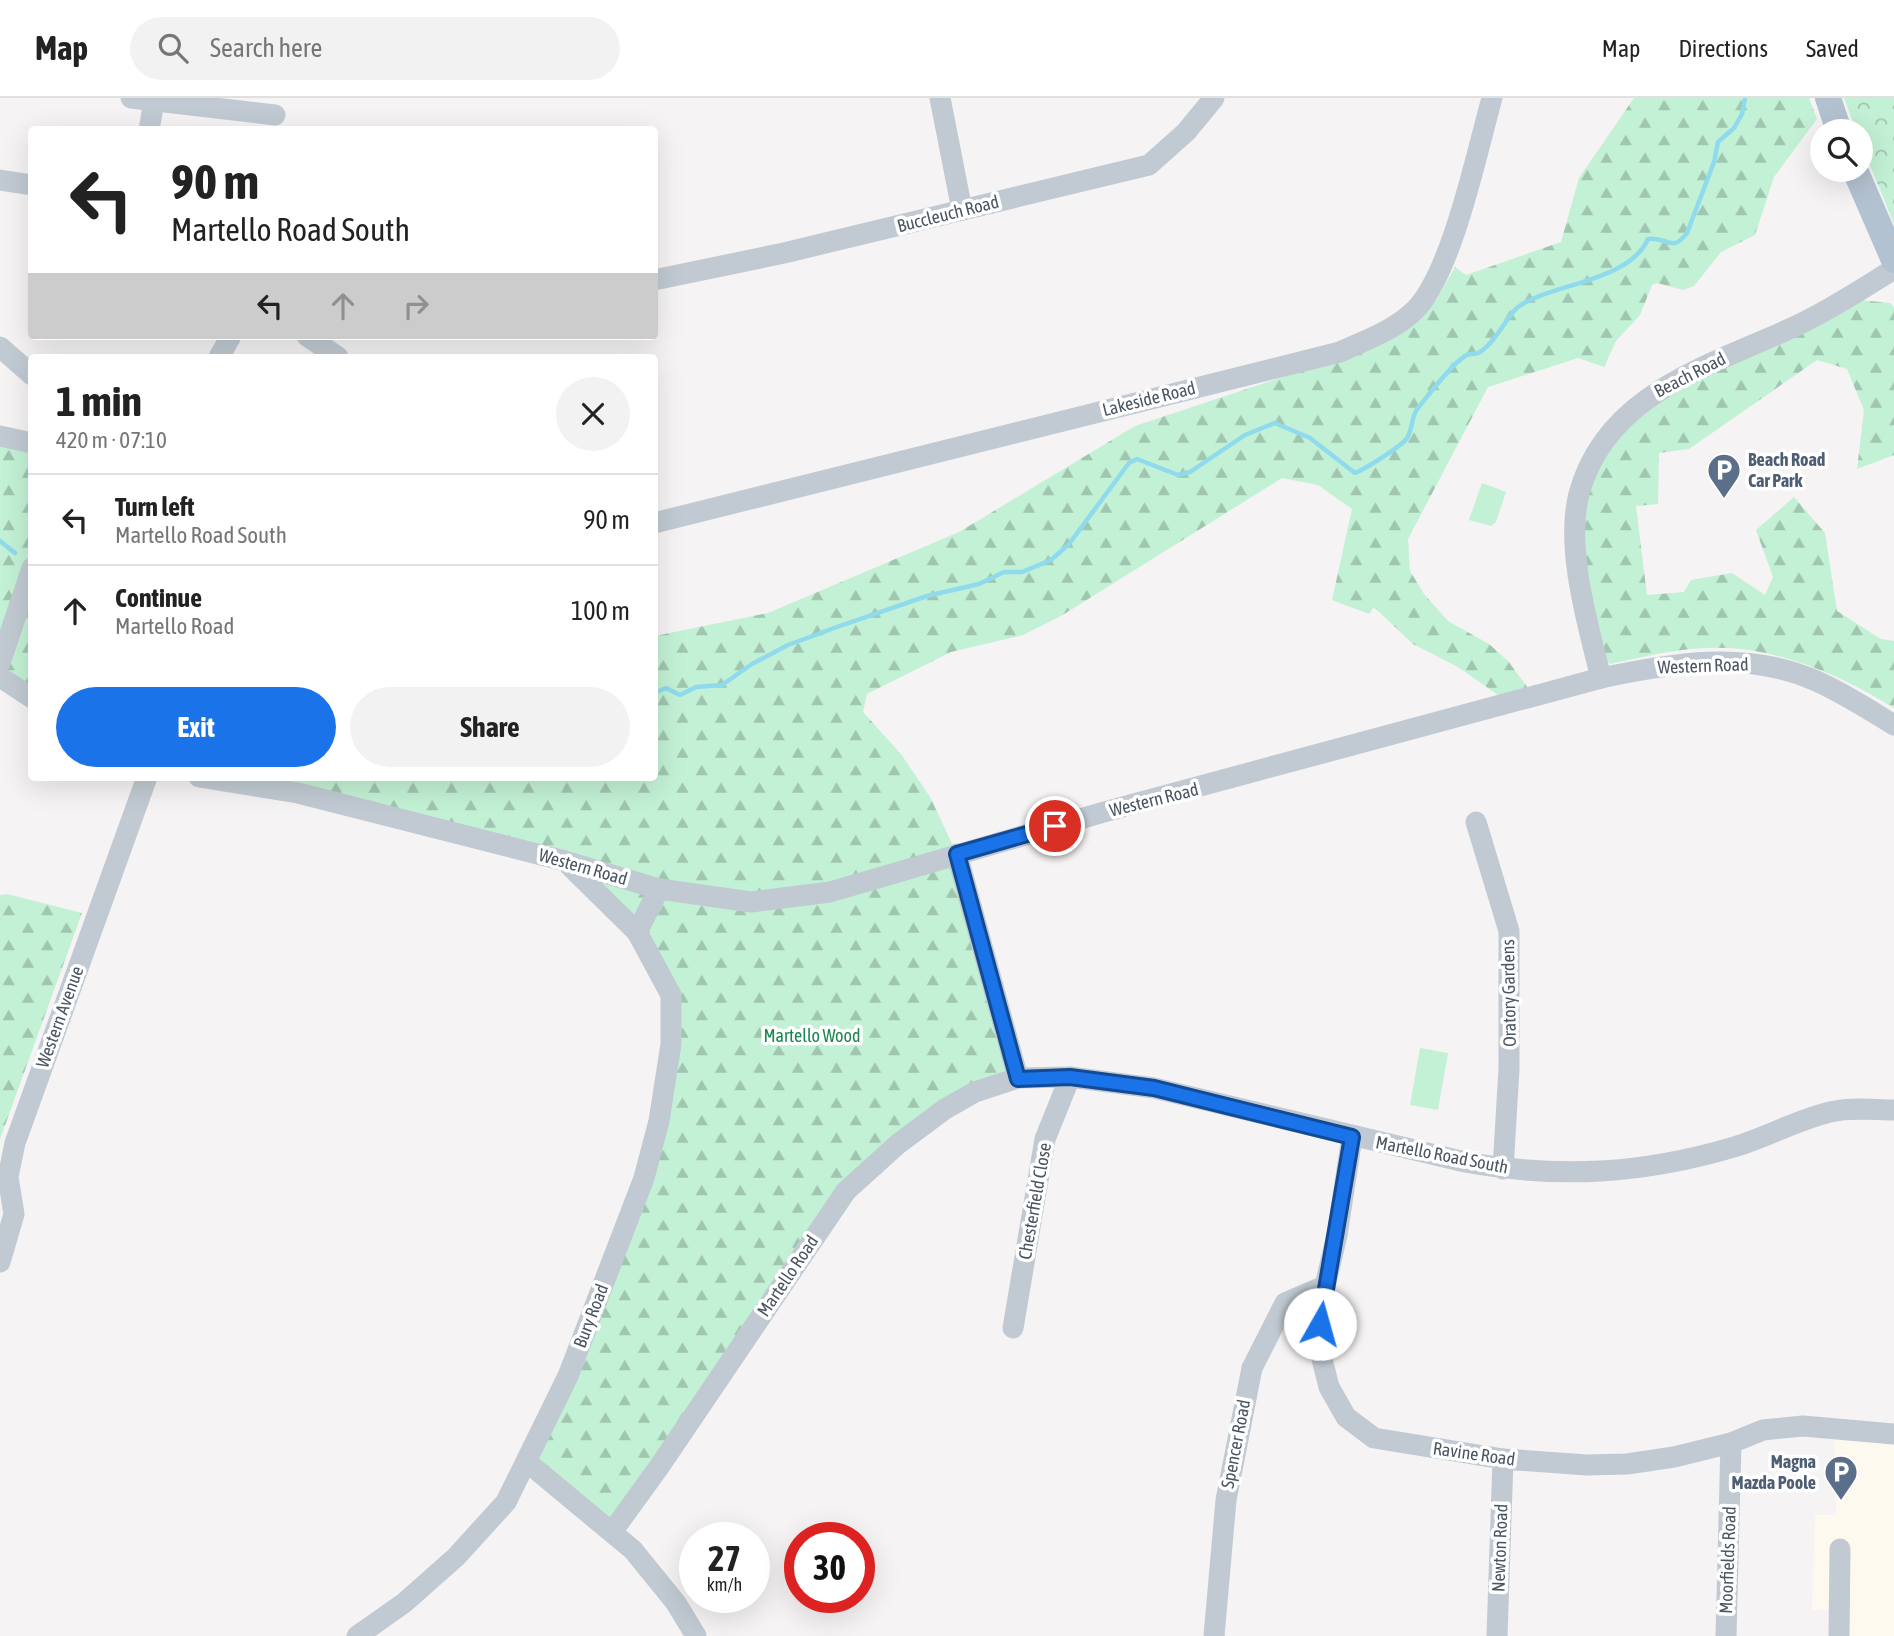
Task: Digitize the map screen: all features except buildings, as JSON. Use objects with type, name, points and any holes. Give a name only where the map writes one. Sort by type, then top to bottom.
[{"type":"main road","points":[[1828,98],[1835,119]]},
{"type":"main road","points":[[1860,182],[1894,260]]},
{"type":"street","points":[[131,98],[276,114]]},
{"type":"street","points":[[940,98],[962,210]]},
{"type":"street","name":"Buccleuch Road","points":[[658,279],[784,253],[1149,165],[1186,132],[1214,98]]},
{"type":"street","name":"Lakeside Road","points":[[658,522],[1327,355],[1386,331],[1415,310],[1444,263],[1492,98]]},
{"type":"street","points":[[150,126],[154,101]]},
{"type":"street","points":[[0,180],[28,184]]},
{"type":"street","name":"Beach Road","points":[[1601,678],[1584,610],[1576,544],[1578,496],[1592,458],[1612,429],[1644,399],[1671,382],[1822,314],[1894,269]]},
{"type":"street","points":[[313,340],[334,354]]},
{"type":"street","points":[[0,347],[28,372]]},
{"type":"street","points":[[0,436],[28,442]]},
{"type":"street","points":[[0,663],[28,580]]},
{"type":"street","name":"Western Road","points":[[224,781],[298,793],[565,861],[659,889],[751,902],[830,892],[957,854],[1601,678],[1667,664],[1754,663],[1812,679],[1894,725]]},
{"type":"street","points":[[0,677],[28,695]]},
{"type":"street","name":"Western Avenue","points":[[0,1262],[14,1214],[8,1177],[15,1143],[146,781]]},
{"type":"street","name":"Oratory Gardens","points":[[1476,822],[1509,931],[1510,1069],[1503,1169]]},
{"type":"street","points":[[957,854],[1018,1079]]},
{"type":"street","name":"Bury Road","points":[[357,1636],[404,1603],[456,1557],[506,1502],[568,1376],[644,1178],[659,1121],[671,1044],[671,995],[637,932],[565,861]]},
{"type":"street","points":[[637,932],[659,889]]},
{"type":"street","name":"Martello Road","points":[[612,1532],[846,1191],[898,1144],[944,1109],[975,1092],[1018,1079],[1070,1077],[1154,1088]]},
{"type":"street","name":"Chesterfield Close","points":[[1013,1328],[1045,1139],[1070,1077]]},
{"type":"street","name":"Martello Road South","points":[[1154,1088],[1352,1137],[1503,1169],[1592,1174],[1632,1170],[1735,1146],[1833,1111],[1894,1110]]},
{"type":"street","name":"Ravine Road","points":[[1352,1137],[1337,1235],[1325,1286],[1318,1343],[1329,1387],[1346,1417],[1374,1438],[1503,1459],[1627,1464],[1731,1443],[1763,1430],[1803,1426],[1894,1434]]},
{"type":"street","name":"Spencer Road","points":[[1214,1636],[1226,1500],[1252,1368],[1285,1303],[1325,1286]]},
{"type":"street","name":"Moorfields Road","points":[[1726,1636],[1731,1443]]},
{"type":"street","name":"Newton Road","points":[[1497,1636],[1503,1459]]},
{"type":"street","points":[[527,1462],[633,1550],[696,1636]]},
{"type":"street","points":[[1839,1636],[1840,1549]]},
{"type":"shaded area","points":[[1834,1438],[1894,1445],[1894,1636],[1844,1636],[1844,1610],[1812,1610],[1815,1515],[1836,1515]]},
{"type":"green space","name":"Martello Wood","points":[[1634,98],[1809,98],[1817,119],[1810,119],[1810,128],[1774,177],[1755,235],[1721,252],[1694,286],[1683,290],[1657,283],[1652,285],[1640,315],[1616,341],[1604,367],[1578,358],[1488,387],[1408,539],[1410,571],[1424,594],[1448,621],[1489,644],[1508,661],[1528,688],[1498,695],[1458,667],[1413,644],[1374,607],[1369,614],[1332,600],[1352,509],[1318,485],[1282,478],[1061,616],[1023,635],[951,652],[867,694],[863,712],[901,754],[930,797],[957,854],[1018,1078],[975,1092],[846,1191],[612,1532],[527,1462],[644,1178],[671,995],[637,932],[564,861],[216,781],[658,781],[658,635],[768,613],[959,532],[1135,426],[1295,373],[1424,314],[1437,299],[1455,267],[1466,275],[1561,242],[1579,178]]},
{"type":"green space","points":[[1844,98],[1894,98],[1894,224],[1873,173],[1873,119],[1852,119]]},
{"type":"green space","points":[[1860,300],[1890,303],[1894,307],[1894,455],[1857,469],[1864,410],[1847,369],[1817,360],[1689,449],[1659,453],[1658,504],[1636,506],[1647,595],[1684,592],[1691,580],[1732,573],[1765,595],[1773,577],[1756,530],[1794,497],[1825,533],[1837,611],[1881,639],[1894,641],[1894,708],[1828,673],[1756,651],[1731,648],[1694,649],[1610,664],[1603,657],[1594,626],[1584,542],[1585,504],[1593,476],[1621,434],[1653,403]]},
{"type":"green space","points":[[0,436],[28,442],[28,696],[0,677]]},
{"type":"green space","points":[[1482,483],[1506,492],[1496,522],[1491,526],[1469,520]]},
{"type":"green space","points":[[7,894],[82,913],[0,1139],[0,895]]},
{"type":"green space","points":[[1420,1048],[1448,1053],[1438,1110],[1410,1105]]},
{"type":"waterway","points":[[658,691],[666,688],[680,695],[696,687],[722,685],[752,664],[788,645],[927,596],[979,584],[1004,572],[1022,572],[1051,560],[1069,544],[1129,463],[1137,459],[1178,475],[1190,472],[1245,435],[1275,423],[1310,438],[1355,473],[1360,471],[1404,442],[1416,411],[1440,380],[1465,356],[1486,348],[1518,307],[1550,292],[1607,273],[1638,253],[1648,239],[1673,243],[1682,239],[1687,233],[1714,162],[1718,142],[1734,128],[1742,114],[1745,98]]},
{"type":"waterway","points":[[0,541],[15,553]]},
{"type":"place","name":"Beach Road Car Park","points":[[1724,500]]},
{"type":"place","name":"Magna Mazda Poole","points":[[1841,1502]]},
{"type":"route","points":[[1055,826],[957,854],[1018,1079],[1070,1077],[1154,1088],[1352,1137],[1320,1324]]}]
